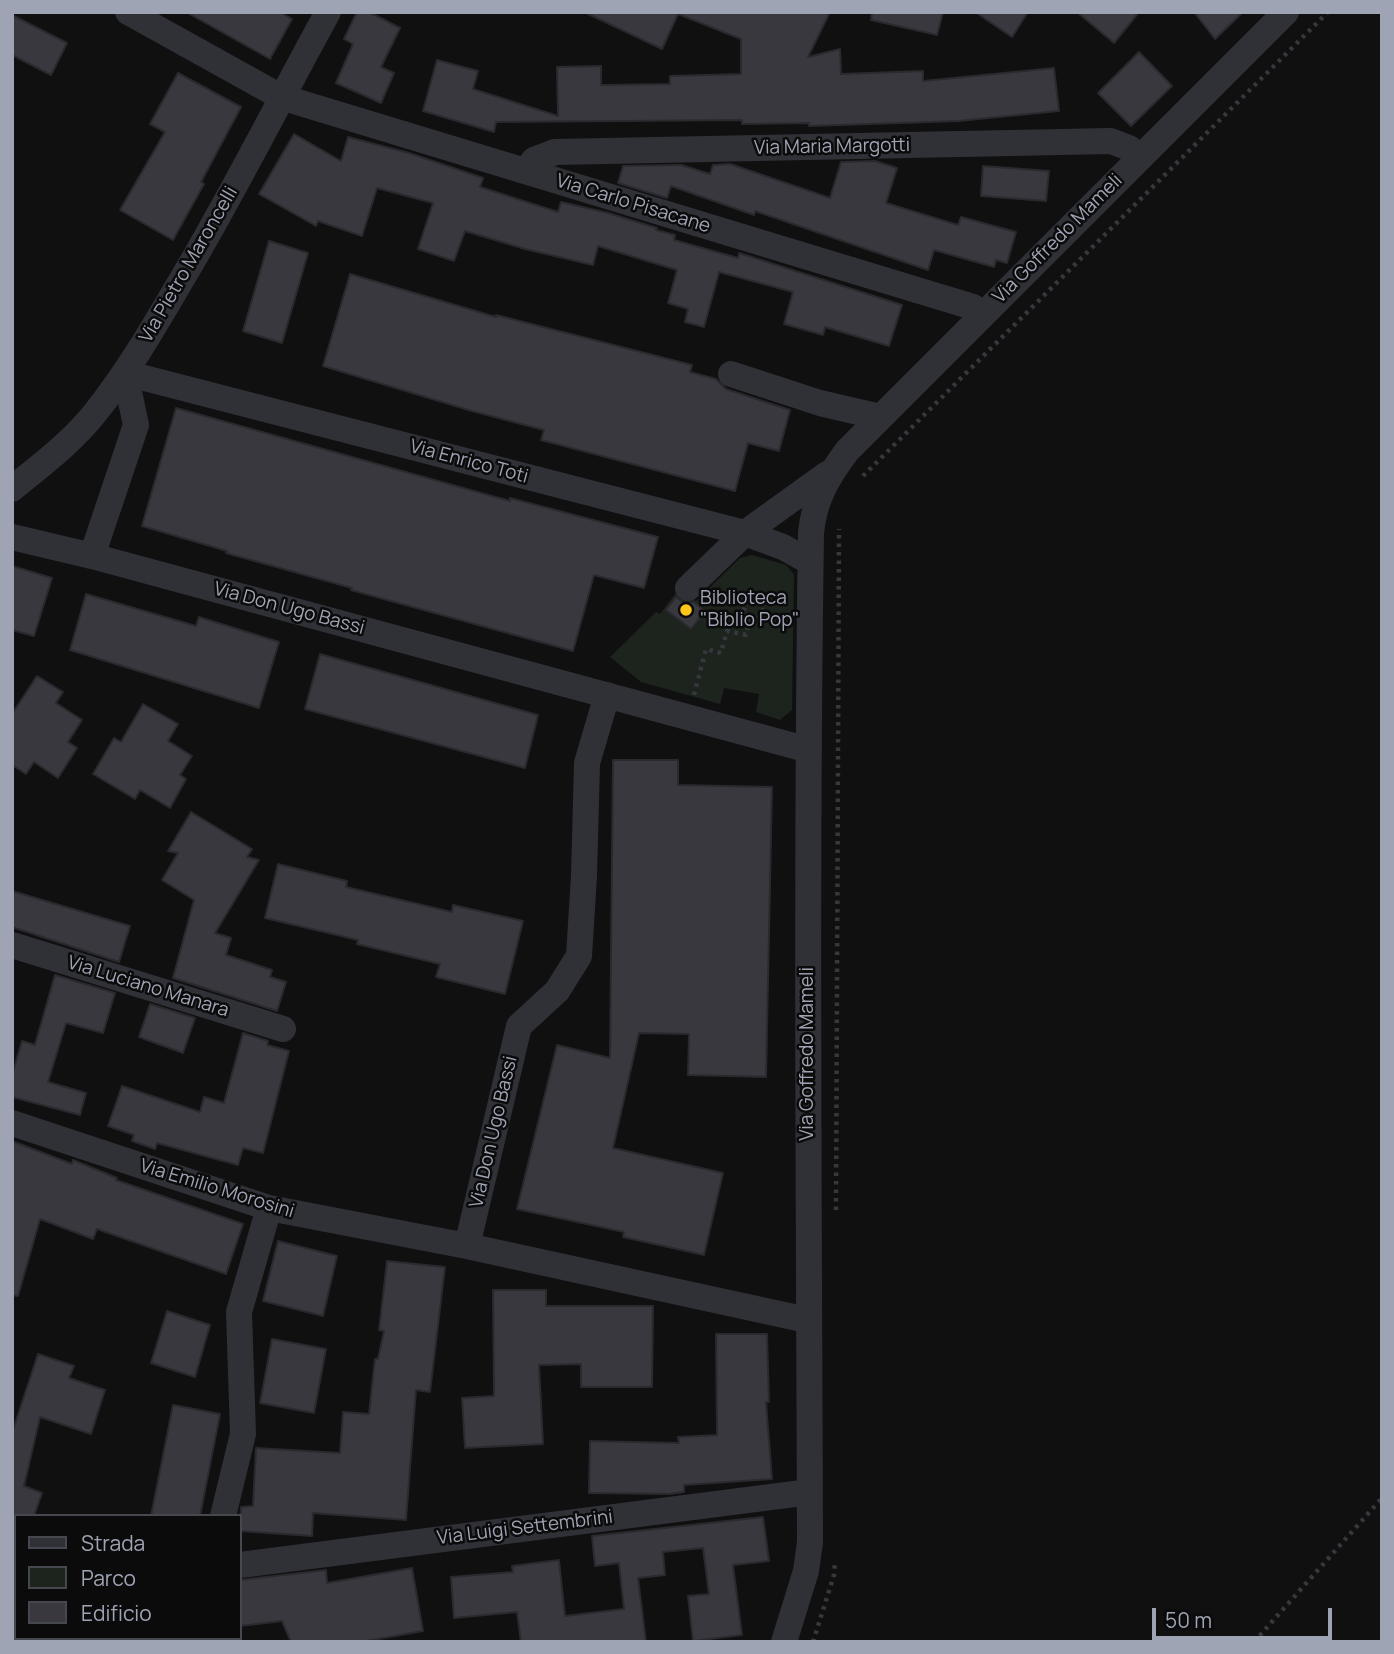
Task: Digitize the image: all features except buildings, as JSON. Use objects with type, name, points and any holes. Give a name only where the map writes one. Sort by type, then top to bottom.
[{"type":"street","name":"Via Carlo Pisacane","points":[[128,12],[281,97],[973,307],[981,316]]},
{"type":"street","name":"Via Pietro Maroncelli","points":[[12,489],[63,447],[94,414],[125,373],[223,210],[328,12]]},
{"type":"street","name":"Via Goffredo Mameli","points":[[783,1642],[806,1571],[810,1542],[807,1320],[809,750],[810,562],[815,505],[823,485],[834,469],[880,416],[1286,12]]},
{"type":"street","name":"Via Maria Margotti","points":[[526,171],[534,160],[546,154],[596,151],[1111,141],[1129,148],[1139,158]]},
{"type":"street","name":"Via Enrico Toti","points":[[125,373],[745,533],[783,547],[810,562]]},
{"type":"street","points":[[92,556],[136,425],[125,373]]},
{"type":"street","points":[[732,374],[820,403],[880,416]]},
{"type":"street","name":"Via Goffredo Mameli","points":[[688,588],[745,533],[834,469]]},
{"type":"street","name":"Via Don Ugo Bassi","points":[[12,537],[92,556],[809,750]]},
{"type":"street","name":"Via Don Ugo Bassi","points":[[467,1246],[519,1026],[557,991],[579,956],[587,763],[607,695]]},
{"type":"street","name":"Via Luciano Manara","points":[[12,945],[283,1029]]},
{"type":"street","name":"Via Emilio Morosini","points":[[12,1124],[269,1208],[467,1246]]},
{"type":"street","points":[[223,1514],[243,1434],[239,1312],[269,1208]]},
{"type":"street","points":[[467,1246],[807,1320]]},
{"type":"street","name":"Via Luigi Settembrini","points":[[242,1564],[810,1492]]},
{"type":"path","points":[[858,482],[1328,12]]},
{"type":"path","points":[[836,1217],[839,522]]},
{"type":"path","points":[[753,601],[761,606],[762,612],[757,620],[750,620],[746,618],[743,609],[753,601]]},
{"type":"path","points":[[682,715],[694,696],[706,649],[721,653],[727,631],[746,635],[750,620]]},
{"type":"path","points":[[1254,1642],[1382,1499]]},
{"type":"path","points":[[813,1642],[834,1575],[835,1548]]},
{"type":"green space","points":[[752,555],[786,565],[794,574],[792,710],[780,720],[756,712],[759,694],[724,688],[720,704],[641,682],[610,657],[656,612],[660,614],[679,589],[696,601],[740,558]]},
{"type":"place","name":"Biblioteca \"Biblio Pop\"","points":[[686,610]]}]
